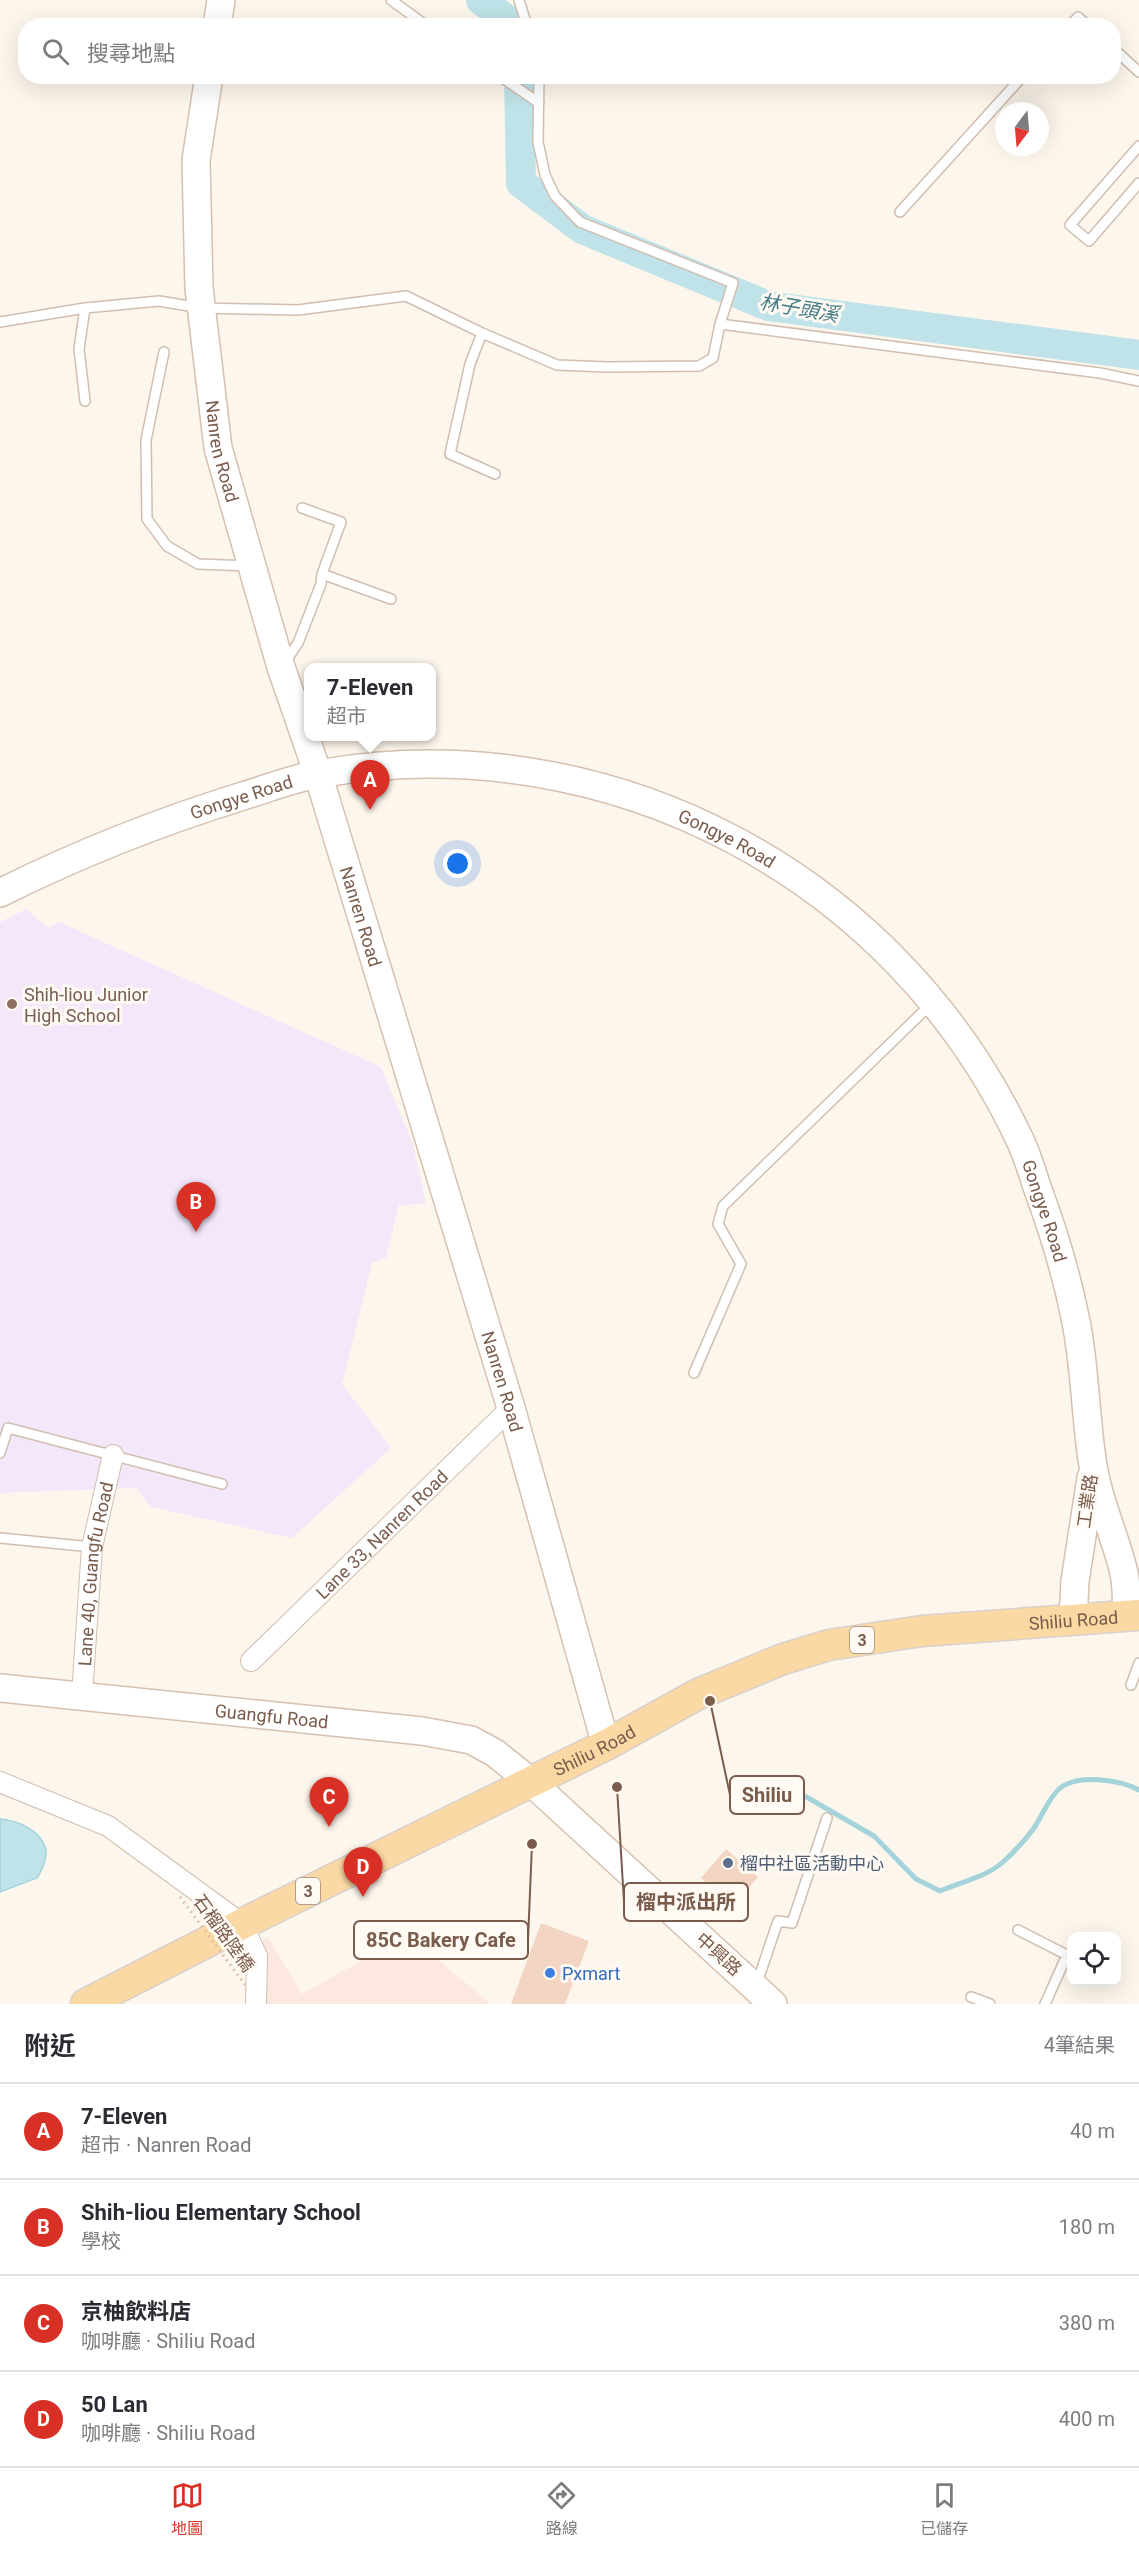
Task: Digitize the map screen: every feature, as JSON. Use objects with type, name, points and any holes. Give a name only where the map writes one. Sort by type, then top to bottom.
[{"type":"main road","name":"Shiliu Road","points":[[86,2004],[606,1745],[698,1694],[783,1659],[829,1645],[922,1631],[1133,1615]]},
{"type":"street","points":[[218,18],[221,0]]},
{"type":"street","name":"Nanren Road","points":[[208,84],[196,159],[199,288],[218,448],[281,667],[304,734]]},
{"type":"street","name":"Nanren Road","points":[[307,741],[511,1408],[606,1745]]},
{"type":"street","name":"Gongye Road","points":[[0,893],[54,867],[184,814],[318,774],[401,764],[485,766],[568,779],[648,801],[723,833],[814,889],[881,945],[934,1002],[987,1079],[1021,1141],[1056,1240],[1076,1320],[1093,1465]]},
{"type":"street","name":"Lane 33, Nanren Road","points":[[251,1661],[511,1408]]},
{"type":"street","name":"Lane 40, Guangfu Road","points":[[82,1695],[92,1547],[113,1455]]},
{"type":"street","name":"工業路","points":[[1093,1465],[1125,1577],[1133,1615]]},
{"type":"street","name":"工業路","points":[[1073,1620],[1075,1581],[1093,1465]]},
{"type":"street","name":"Guangfu Road","points":[[0,1688],[422,1731],[471,1740],[495,1753],[531,1782]]},
{"type":"street","points":[[0,1782],[108,1826],[243,1924],[257,1956],[256,2004]]},
{"type":"street","name":"中興路","points":[[531,1782],[765,1996]]},
{"type":"lane","points":[[391,0],[416,18]]},
{"type":"lane","points":[[519,0],[525,18]]},
{"type":"lane","points":[[1121,56],[1139,72]]},
{"type":"lane","points":[[512,84],[539,103]]},
{"type":"lane","points":[[0,322],[85,308],[159,301],[201,308],[298,310],[406,296],[482,333],[557,365],[699,366],[713,358],[720,324],[733,283],[580,222],[555,196],[545,175],[538,142],[539,84]]},
{"type":"lane","points":[[900,212],[1016,84]]},
{"type":"lane","points":[[1139,146],[1070,225],[1089,241],[1139,183]]},
{"type":"lane","points":[[85,308],[79,349],[85,401]]},
{"type":"lane","points":[[720,324],[1100,373],[1139,381]]},
{"type":"lane","points":[[482,333],[470,364],[450,454],[495,474]]},
{"type":"lane","points":[[164,351],[146,440],[147,519],[167,546],[198,564],[252,566]]},
{"type":"lane","points":[[281,667],[298,643],[321,584],[322,574],[341,522],[302,508]]},
{"type":"lane","points":[[322,574],[391,599]]},
{"type":"lane","points":[[694,1373],[741,1264],[718,1224],[723,1206],[934,1002]]},
{"type":"lane","points":[[0,1453],[8,1428],[222,1484]]},
{"type":"lane","points":[[0,1538],[92,1547]]},
{"type":"lane","points":[[1131,1685],[1139,1663]]},
{"type":"lane","points":[[765,1996],[778,1921],[792,1923],[827,1818]]},
{"type":"lane","points":[[1018,1930],[1067,1955],[1045,2004]]},
{"type":"lane","points":[[971,1997],[990,2004]]},
{"type":"path","name":"石榴路陸橋","points":[[180,1897],[246,1986]]},
{"type":"shaded area","points":[[26,909],[48,928],[59,922],[381,1067],[413,1144],[426,1204],[399,1205],[386,1258],[372,1263],[342,1384],[391,1448],[292,1538],[151,1507],[136,1488],[0,1493],[0,922]]},
{"type":"shaded area","points":[[408,1935],[491,2004],[255,2004],[250,1948],[268,1937],[302,1994]]},
{"type":"water","points":[[0,1819],[21,1824],[34,1832],[44,1843],[46,1854],[44,1865],[37,1878],[0,1892]]},
{"type":"building","name":"榴中社區活動中心","points":[[726,1849],[758,1877],[733,1906],[701,1878]]},
{"type":"building","name":"Pxmart","points":[[541,1923],[589,1941],[565,2004],[511,2004]]},
{"type":"waterway","name":"林子頭溪","points":[[481,0],[505,18]]},
{"type":"waterway","name":"林子頭溪","points":[[519,84],[521,183],[582,229],[768,306],[1139,355]]},
{"type":"waterway","points":[[803,1795],[874,1836],[916,1879],[940,1891],[981,1875],[1003,1862],[1031,1832],[1055,1793],[1067,1784],[1076,1781],[1099,1780],[1121,1783],[1139,1790]]},
{"type":"place","name":"7-Eleven","points":[[370,810]]},
{"type":"place","name":"Shih-liou Junior High School","points":[[12,1004]]},
{"type":"place","name":"Shih-liou Elementary School","points":[[196,1232]]},
{"type":"place","name":"Shiliu","points":[[710,1701]]},
{"type":"place","name":"榴中派出所","points":[[617,1787]]},
{"type":"place","name":"京柚飲料店","points":[[329,1827]]},
{"type":"place","name":"85C Bakery Cafe","points":[[532,1844]]},
{"type":"place","name":"榴中社區活動中心","points":[[728,1863]]},
{"type":"place","name":"50 Lan","points":[[363,1897]]},
{"type":"place","name":"Pxmart","points":[[550,1973]]}]
